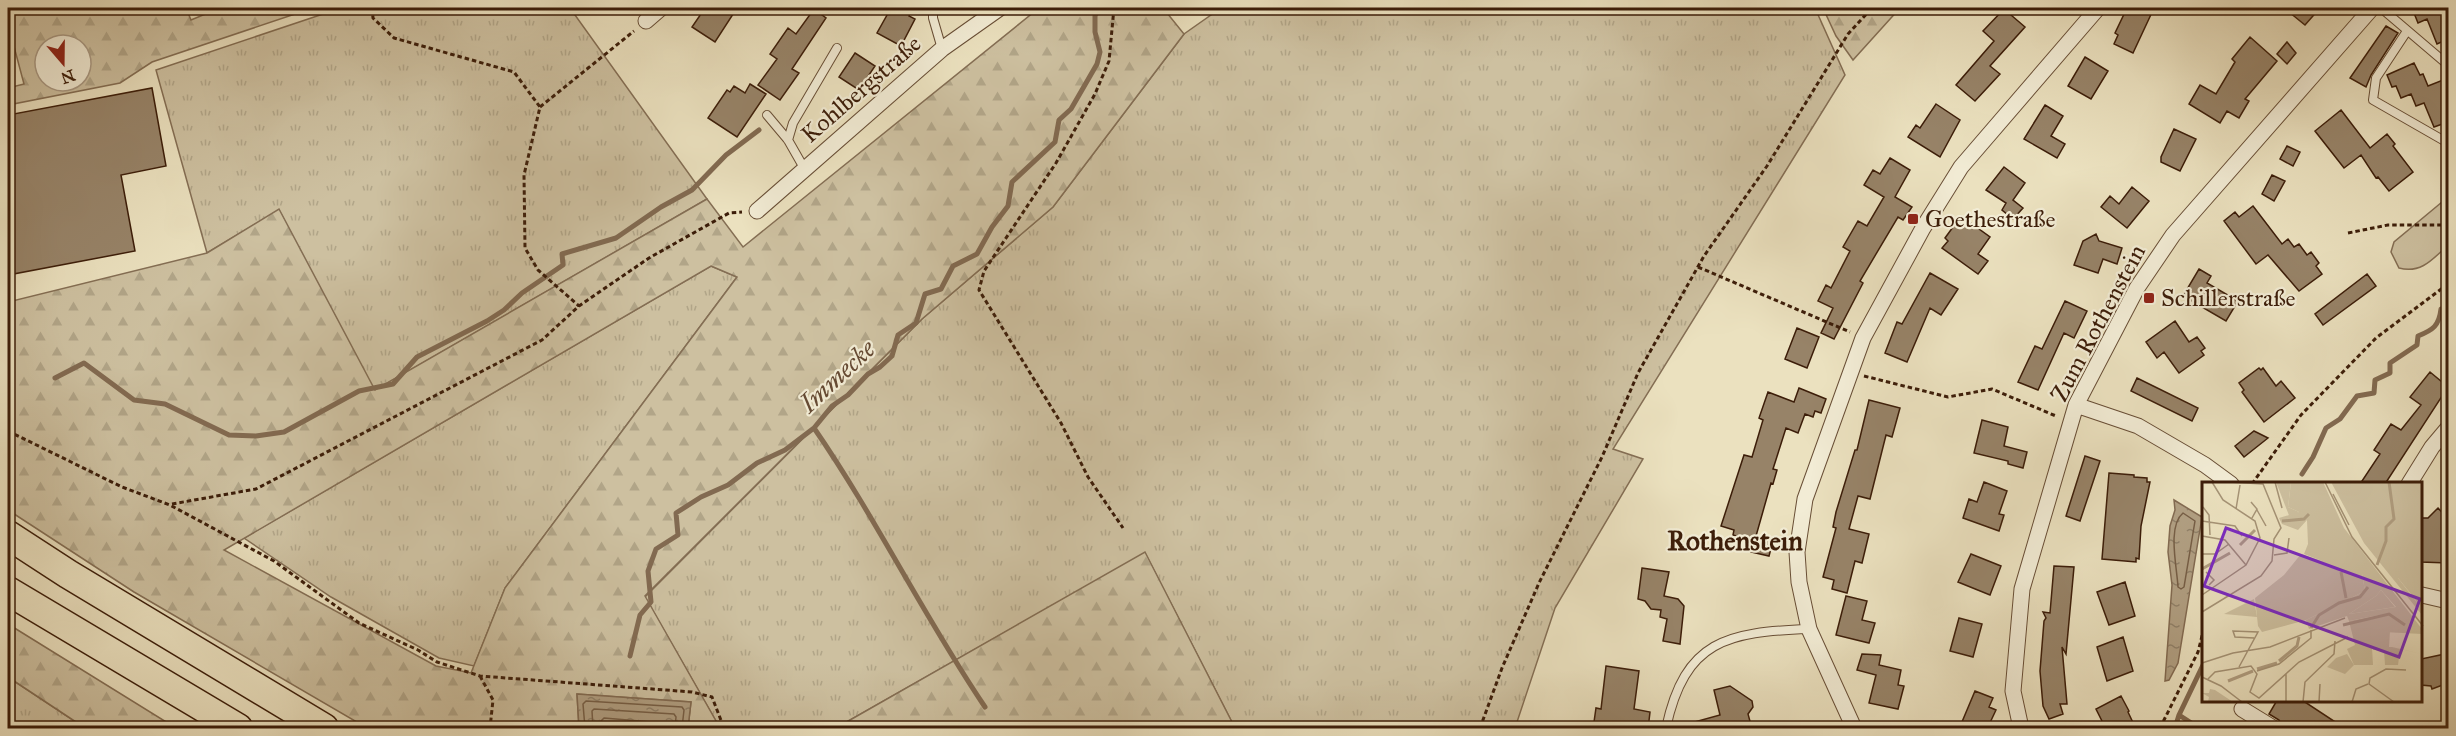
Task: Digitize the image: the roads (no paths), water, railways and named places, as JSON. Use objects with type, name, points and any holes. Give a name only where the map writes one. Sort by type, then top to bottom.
[{"type":"highway","points":[[8,535],[68,574],[324,729]]},
{"type":"highway","points":[[8,591],[238,729]]},
{"type":"street","points":[[646,21],[661,8]]},
{"type":"street","name":"Kohlbergstraße","points":[[757,211],[942,49],[1000,8]]},
{"type":"street","points":[[1854,729],[1809,629],[1799,582],[1797,552],[1805,499],[1863,338],[1923,228],[1961,167],[2098,8]]},
{"type":"street","name":"Zum Rothenstein","points":[[2021,729],[2013,691],[2022,590],[2076,405],[2137,288],[2173,235],[2372,8]]},
{"type":"street","points":[[2076,405],[2138,426],[2205,465],[2228,482]]},
{"type":"street","points":[[2410,482],[2432,447],[2448,428]]},
{"type":"street","points":[[2423,595],[2448,601]]},
{"type":"street","points":[[2242,709],[2273,729]]},
{"type":"lane","points":[[933,8],[933,18],[942,49]]},
{"type":"lane","points":[[2381,8],[2448,65]]},
{"type":"lane","points":[[2407,31],[2376,78],[2373,100],[2448,143]]},
{"type":"lane","points":[[788,140],[793,123],[837,48]]},
{"type":"lane","points":[[767,115],[788,140],[804,168]]},
{"type":"lane","points":[[1666,729],[1671,705],[1685,674],[1704,652],[1729,638],[1760,631],[1809,629]]},
{"type":"water","points":[[2174,500],[2202,517],[2178,663],[2169,680],[2165,681],[2172,585],[2168,552],[2170,526],[2175,510]]},
{"type":"water","points":[[577,694],[691,702],[688,728],[579,728]]},
{"type":"waterway","name":"Immecke","points":[[630,656],[640,615],[651,602],[648,571],[656,549],[678,535],[676,513],[701,497],[728,485],[757,463],[785,450],[814,428],[832,406],[892,356],[898,335],[916,323],[925,294],[941,289],[953,266],[977,254],[992,227],[1008,206],[1012,182],[1055,142],[1059,120],[1071,109],[1097,64],[1100,52],[1095,32],[1095,16],[1099,8]]},
{"type":"waterway","points":[[55,378],[84,363],[134,400],[165,404],[229,435],[256,436],[284,432],[359,391],[393,384],[417,357],[487,321],[563,265],[562,254],[616,238],[661,207],[692,190],[726,155],[759,130]]},
{"type":"waterway","points":[[2302,474],[2313,457],[2326,428],[2340,419],[2357,396],[2374,393],[2375,380],[2390,373],[2390,363],[2417,345],[2418,336],[2434,327],[2439,320],[2441,309],[2448,306]]},
{"type":"waterway","points":[[814,428],[837,462],[941,638],[985,707]]},
{"type":"waterway","points":[[2175,728],[2202,667]]},
{"type":"waterway","points":[[2179,715],[2199,728]]},
{"type":"place","name":"Goethestraße","points":[[1913,219]]},
{"type":"place","name":"Schillerstraße","points":[[2149,298]]},
{"type":"district","name":"Rothenstein","points":[[1735,541]]}]
